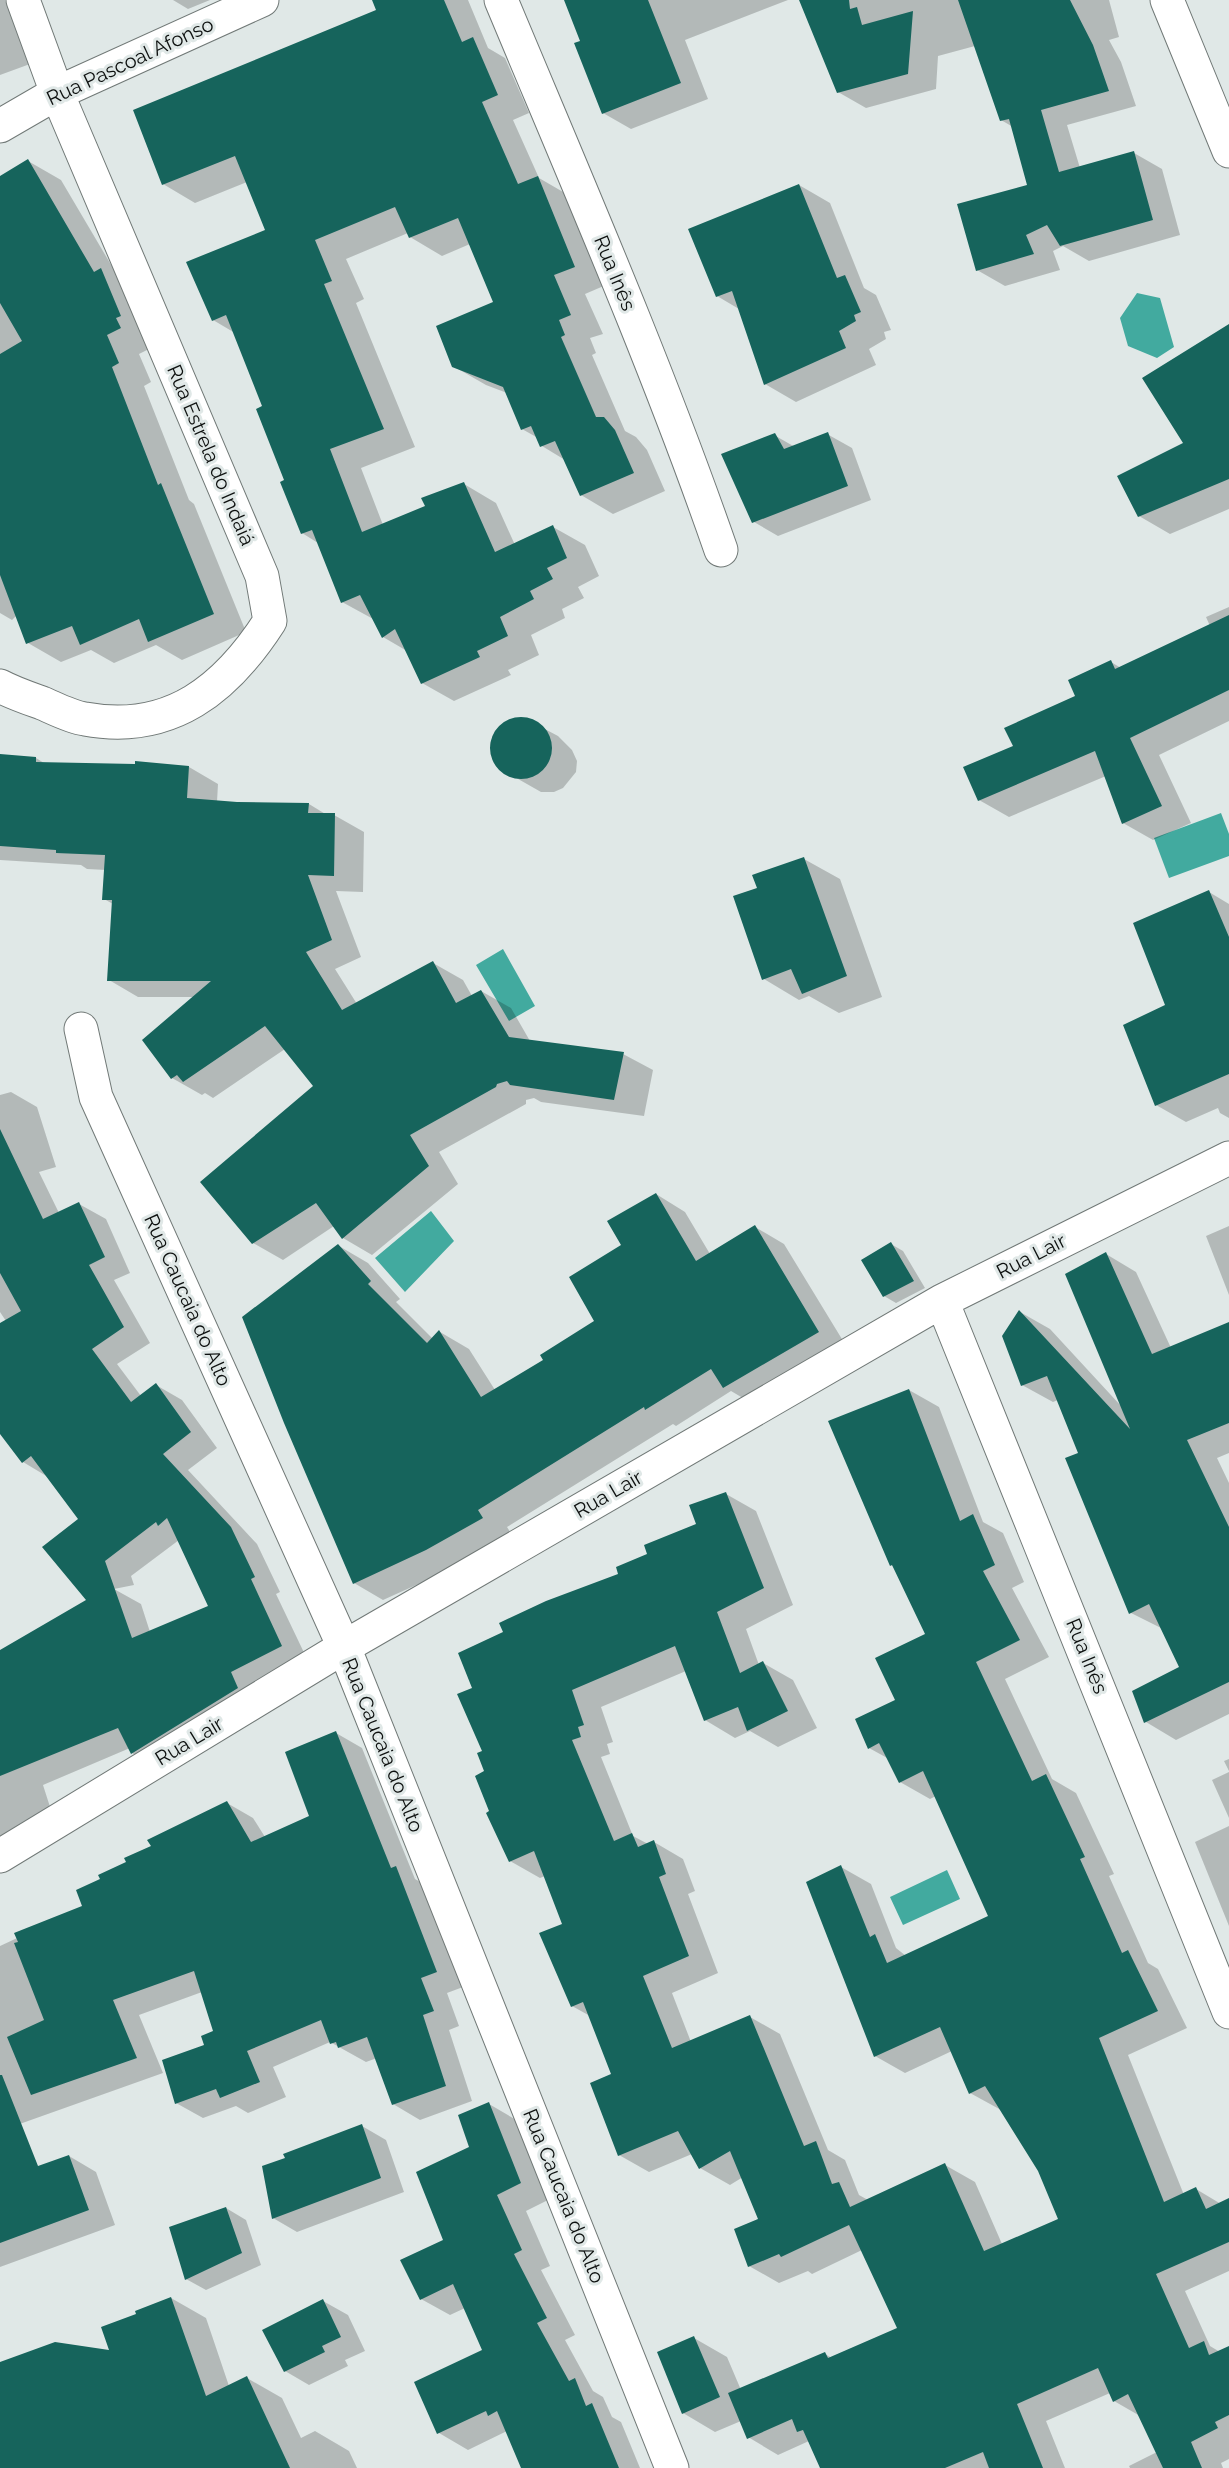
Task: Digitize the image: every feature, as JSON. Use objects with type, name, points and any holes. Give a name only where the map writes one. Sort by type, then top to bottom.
[{"type":"street","name":"Rua Estrela do Indaiá","points":[[0,686],[85,719],[136,722],[174,711],[207,694],[232,672],[253,648],[270,621],[262,576],[57,93],[22,0]]},
{"type":"street","name":"Rua Pascoal Afonso","points":[[0,126],[57,93],[262,0]]},
{"type":"street","name":"Rua Inês","points":[[501,0],[612,264],[694,473],[721,550]]},
{"type":"street","points":[[1167,0],[1229,151]]},
{"type":"street","name":"Rua Caucaia do Alto","points":[[81,1029],[96,1097],[344,1647],[672,2468]]},
{"type":"street","name":"Rua Lair","points":[[0,1856],[344,1647],[942,1301],[1229,1158]]},
{"type":"street","name":"Rua Inês","points":[[942,1301],[1229,2012]]},
{"type":"water","points":[[1137,293],[1160,298],[1174,347],[1157,358],[1128,346],[1120,318]]},
{"type":"water","points":[[1221,813],[1229,834],[1229,856],[1169,878],[1154,838]]},
{"type":"water","points":[[503,949],[535,1006],[509,1021],[476,965]]},
{"type":"water","points":[[431,1211],[454,1241],[405,1292],[375,1258]]},
{"type":"water","points":[[947,1870],[960,1899],[903,1925],[890,1897]]},
{"type":"building","points":[[372,0],[444,0],[462,42],[473,37],[498,95],[482,102],[518,184],[538,176],[575,267],[554,275],[571,315],[559,320],[565,335],[561,337],[596,417],[604,417],[615,430],[634,473],[580,496],[555,441],[540,447],[531,426],[521,430],[503,387],[452,367],[436,326],[493,302],[458,218],[409,238],[395,207],[315,240],[332,281],[324,284],[384,429],[330,449],[362,532],[425,506],[421,498],[464,482],[495,552],[553,525],[567,558],[547,568],[553,579],[530,591],[534,599],[500,617],[508,636],[477,651],[480,657],[421,684],[395,629],[382,638],[360,595],[341,603],[312,530],[301,534],[280,482],[284,480],[256,409],[262,406],[226,315],[212,321],[186,262],[265,230],[235,156],[162,185],[133,110],[376,10]]},
{"type":"building","points":[[564,0],[648,0],[681,83],[602,114],[574,43],[580,41]]},
{"type":"building","points":[[799,0],[849,0],[850,9],[857,7],[862,25],[913,11],[908,74],[837,93]]},
{"type":"building","points":[[958,0],[1070,0],[1093,45],[1109,91],[1041,110],[1059,172],[1134,151],[1153,220],[1060,246],[1047,225],[1026,235],[1034,254],[976,271],[957,204],[1027,185],[1009,119],[1000,121]]},
{"type":"building","points":[[28,159],[94,272],[101,268],[121,316],[116,318],[121,328],[107,335],[119,363],[112,367],[158,485],[161,483],[214,614],[148,642],[139,619],[80,645],[72,626],[26,644],[0,575],[0,354],[22,341],[0,303],[0,176]]},
{"type":"building","points":[[799,184],[837,278],[845,275],[861,312],[854,315],[856,321],[839,331],[846,348],[764,385],[732,291],[716,297],[688,229]]},
{"type":"building","points":[[1229,324],[1229,479],[1138,517],[1117,476],[1183,443],[1142,378]]},
{"type":"building","points":[[828,432],[848,486],[752,523],[721,454],[775,433],[784,449]]},
{"type":"building","points":[[1229,615],[1229,690],[1130,738],[1162,806],[1122,824],[1095,751],[978,801],[963,767],[1013,746],[1004,728],[1075,696],[1068,680],[1111,660],[1115,669]]},
{"type":"building","points":[[521,717],[533,719],[543,726],[550,736],[552,748],[550,760],[543,770],[533,777],[521,779],[509,777],[499,770],[492,760],[490,748],[492,736],[499,726],[509,719]]},
{"type":"building","points":[[0,754],[36,757],[36,762],[135,764],[135,761],[189,766],[187,798],[237,802],[309,803],[308,813],[335,813],[334,876],[308,875],[332,940],[306,952],[342,1010],[433,961],[456,1003],[481,990],[509,1037],[624,1052],[614,1100],[510,1085],[507,1081],[497,1084],[496,1087],[410,1135],[429,1166],[342,1239],[316,1203],[252,1244],[200,1182],[313,1086],[265,1026],[183,1082],[177,1075],[171,1079],[142,1040],[211,981],[107,981],[112,900],[102,900],[105,855],[56,853],[56,850],[0,846]]},
{"type":"building","points":[[804,857],[847,976],[802,994],[791,969],[762,980],[733,896],[757,888],[752,875]]},
{"type":"building","points":[[1209,890],[1229,937],[1229,1074],[1155,1106],[1123,1025],[1165,1005],[1133,923]]},
{"type":"building","points":[[0,1129],[43,1219],[79,1202],[105,1257],[89,1265],[124,1327],[92,1349],[131,1402],[156,1383],[191,1432],[163,1454],[231,1527],[255,1577],[251,1579],[282,1646],[231,1672],[238,1688],[131,1754],[118,1728],[0,1776],[0,1650],[86,1600],[42,1547],[78,1519],[31,1456],[22,1463],[0,1434],[0,1323],[21,1311],[0,1273]],"holes":[[[167,1518],[208,1606],[132,1638],[105,1561],[156,1522],[158,1526]]]},
{"type":"building","points":[[656,1193],[696,1261],[755,1225],[819,1332],[723,1388],[711,1369],[645,1410],[644,1407],[478,1510],[483,1518],[426,1550],[353,1584],[284,1423],[242,1317],[338,1244],[371,1281],[368,1284],[427,1343],[439,1330],[481,1397],[543,1360],[540,1355],[594,1321],[569,1277],[621,1245],[607,1221]]},
{"type":"building","points":[[891,1242],[914,1281],[883,1297],[861,1260]]},
{"type":"building","points":[[1106,1252],[1152,1354],[1229,1322],[1229,1423],[1187,1440],[1229,1527],[1229,1682],[1144,1723],[1132,1691],[1179,1667],[1149,1604],[1129,1614],[1065,1458],[1078,1453],[1047,1376],[1021,1386],[1002,1336],[1019,1310],[1130,1429],[1065,1274]]},
{"type":"building","points":[[909,1389],[960,1521],[973,1514],[995,1565],[983,1571],[1020,1640],[976,1662],[1032,1781],[1046,1774],[1085,1857],[1080,1859],[1122,1953],[1128,1950],[1158,2011],[1099,2038],[1164,2202],[1196,2187],[1206,2209],[1229,2198],[1229,2242],[1156,2274],[1189,2348],[1204,2341],[1209,2355],[1229,2346],[1229,2415],[1215,2422],[1218,2428],[1191,2442],[1202,2468],[1163,2468],[1128,2394],[1113,2402],[1098,2368],[1017,2404],[1043,2468],[989,2468],[983,2452],[945,2468],[820,2468],[803,2430],[797,2432],[792,2419],[747,2439],[728,2393],[825,2352],[828,2358],[897,2328],[849,2225],[781,2257],[779,2254],[748,2267],[734,2229],[758,2219],[730,2151],[699,2169],[678,2131],[618,2156],[590,2083],[611,2074],[583,2002],[571,2007],[539,1933],[562,1924],[534,1851],[509,1862],[486,1813],[489,1811],[475,1776],[484,1771],[477,1753],[482,1751],[457,1694],[472,1688],[458,1653],[503,1632],[499,1623],[546,1601],[618,1574],[616,1567],[647,1554],[644,1545],[696,1524],[689,1505],[726,1492],[764,1588],[717,1612],[740,1673],[763,1661],[788,1711],[747,1731],[738,1707],[704,1721],[675,1646],[572,1690],[584,1725],[578,1727],[581,1737],[572,1740],[614,1841],[632,1833],[638,1847],[654,1840],[666,1874],[659,1877],[689,1956],[643,1976],[672,2048],[750,2015],[804,2146],[816,2141],[832,2184],[839,2182],[850,2207],[945,2163],[984,2251],[1058,2219],[1038,2171],[985,2086],[969,2094],[940,2027],[874,2057],[806,1882],[841,1865],[870,1937],[875,1934],[887,1963],[988,1916],[923,1771],[899,1783],[879,1743],[868,1749],[855,1719],[895,1700],[875,1658],[925,1634],[892,1565],[890,1566],[828,1421]]},
{"type":"building","points":[[336,1731],[391,1868],[396,1866],[437,1972],[421,1978],[434,2011],[423,2015],[446,2086],[392,2105],[367,2037],[338,2048],[336,2042],[330,2044],[321,2020],[247,2051],[260,2082],[220,2098],[216,2089],[175,2104],[162,2060],[204,2045],[201,2036],[213,2031],[194,1971],[113,2000],[137,2058],[31,2095],[7,2037],[44,2020],[14,1943],[18,1942],[14,1933],[82,1906],[76,1890],[100,1879],[98,1875],[126,1862],[124,1858],[151,1846],[147,1840],[227,1801],[251,1842],[309,1816],[285,1752]]},
{"type":"building","points":[[0,2075],[2,2075],[38,2166],[69,2155],[89,2210],[0,2243]]},
{"type":"building","points":[[489,2102],[521,2183],[497,2195],[522,2250],[514,2254],[547,2318],[537,2323],[569,2381],[575,2378],[586,2406],[592,2403],[619,2468],[521,2468],[497,2411],[488,2416],[486,2411],[437,2434],[414,2382],[482,2350],[453,2284],[420,2300],[400,2260],[443,2240],[416,2172],[469,2147],[458,2115]]},
{"type":"building","points":[[362,2124],[381,2178],[272,2219],[262,2166],[285,2158],[283,2154]]},
{"type":"building","points":[[226,2207],[242,2253],[185,2280],[169,2227]]},
{"type":"building","points":[[171,2297],[206,2396],[247,2376],[290,2468],[0,2468],[0,2362],[55,2342],[109,2350],[101,2327],[136,2314],[135,2311]]},
{"type":"building","points":[[323,2299],[341,2337],[322,2346],[325,2352],[284,2372],[262,2330]]},
{"type":"building","points":[[694,2336],[720,2397],[682,2414],[657,2352]]}]
